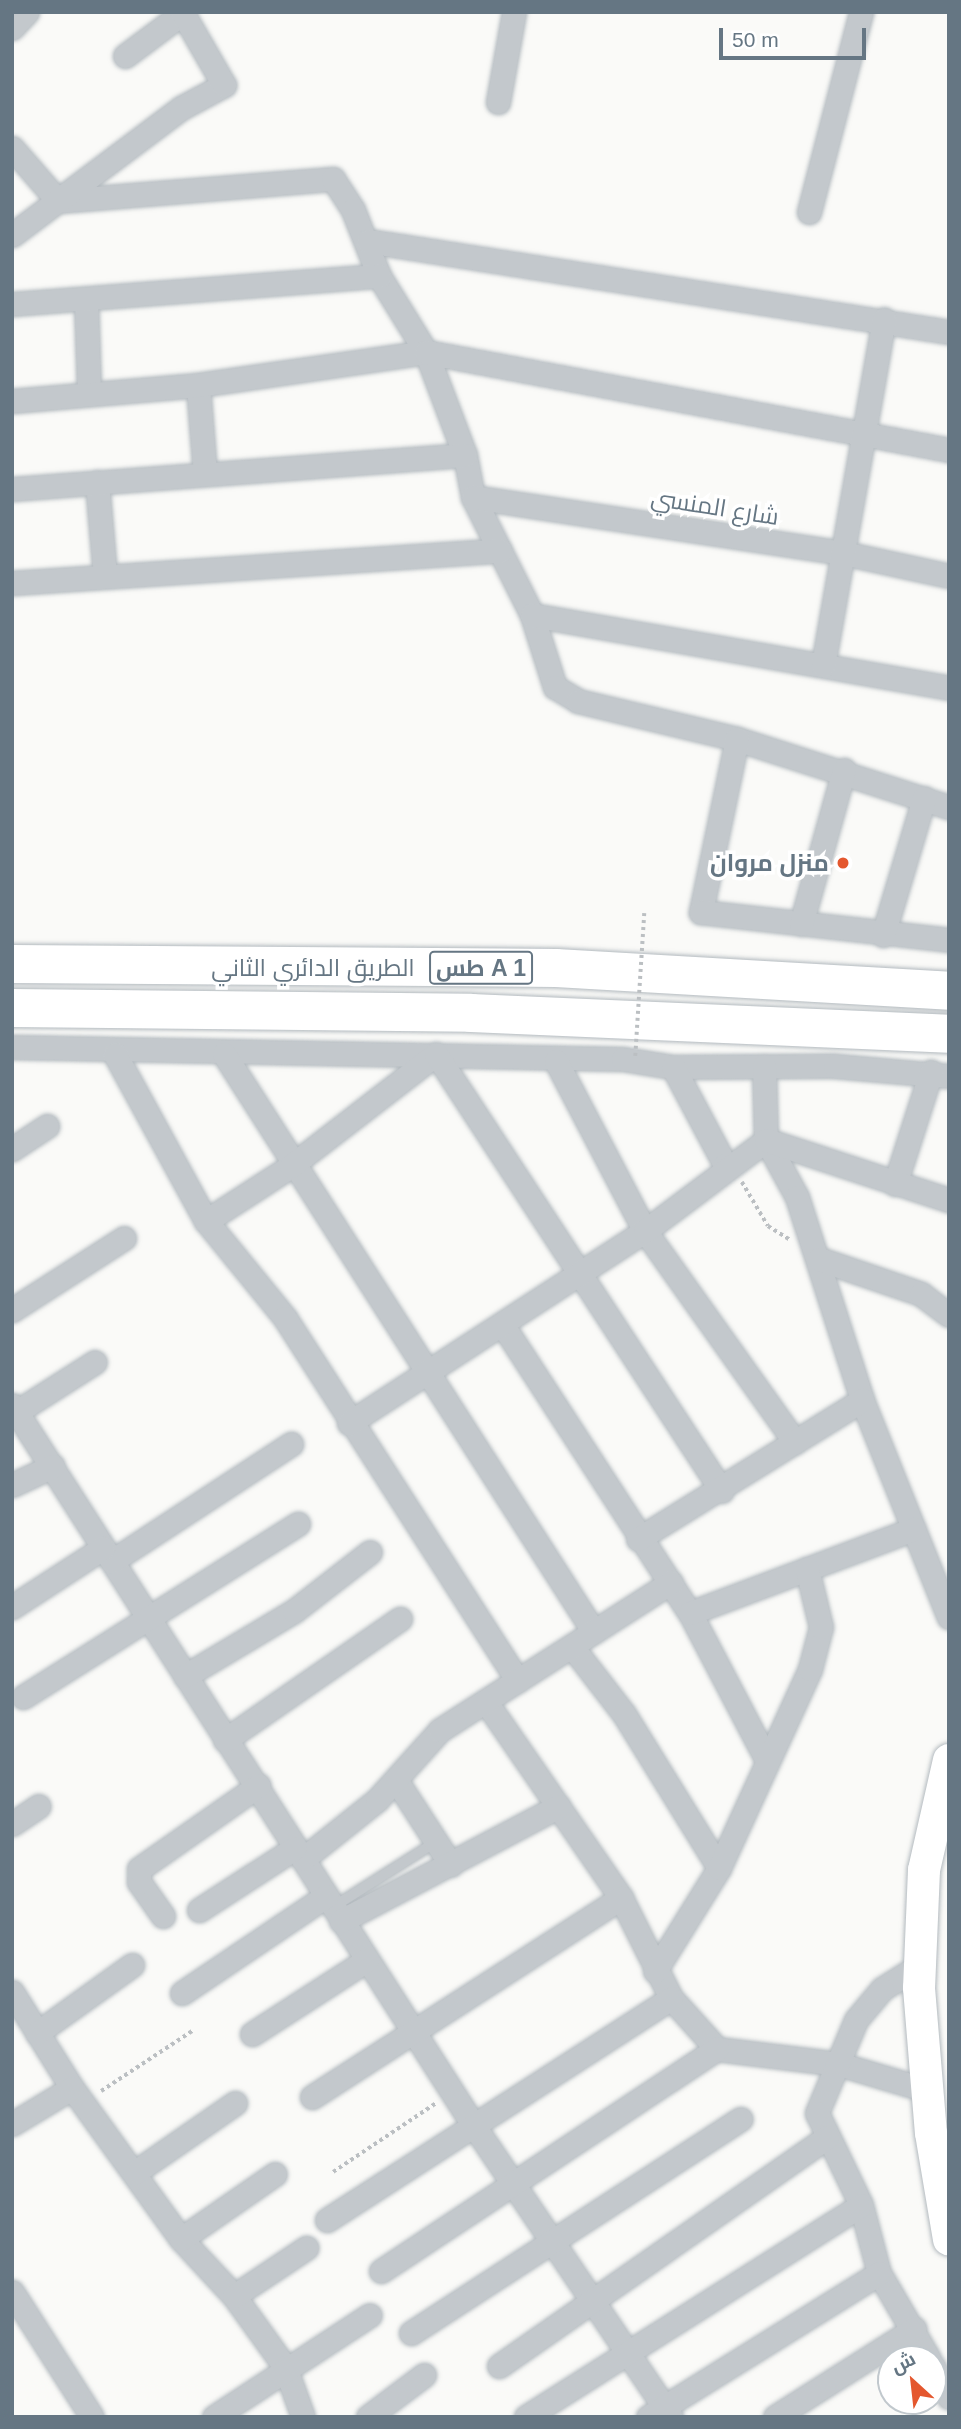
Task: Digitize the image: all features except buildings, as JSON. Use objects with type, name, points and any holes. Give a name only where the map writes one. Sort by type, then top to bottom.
[{"type":"highway","name":"الطريق الدائري الثاني","points":[[12,964],[569,969],[949,991]]},
{"type":"highway","name":"الطريق الدائري الثاني","points":[[12,1009],[485,1014],[949,1034]]},
{"type":"street","points":[[12,28],[27,12]]},
{"type":"street","points":[[498,102],[514,12]]},
{"type":"street","points":[[809,212],[861,12]]},
{"type":"street","points":[[12,235],[181,108],[225,85],[183,13],[125,56]]},
{"type":"street","points":[[12,148],[58,201]]},
{"type":"street","points":[[58,201],[333,179],[368,241],[379,276],[426,352],[465,455],[473,497],[532,615],[555,687],[569,696],[737,739],[844,770],[949,807]]},
{"type":"street","points":[[368,241],[884,319],[949,332]]},
{"type":"street","points":[[12,304],[379,276]]},
{"type":"street","points":[[86,300],[89,392]]},
{"type":"street","points":[[822,665],[867,436],[884,319]]},
{"type":"street","points":[[12,401],[89,392],[198,385],[426,352],[949,450]]},
{"type":"street","points":[[198,385],[205,474]]},
{"type":"street","points":[[12,489],[465,455]]},
{"type":"street","points":[[97,482],[105,575]]},
{"type":"street","name":"شارع المنسي","points":[[473,497],[843,553],[949,576]]},
{"type":"street","points":[[12,583],[500,551]]},
{"type":"street","points":[[532,615],[949,688]]},
{"type":"street","points":[[737,739],[699,908],[708,916],[949,940]]},
{"type":"street","points":[[801,924],[844,770]]},
{"type":"street","points":[[883,935],[924,798]]},
{"type":"street","points":[[12,1047],[115,1054],[436,1054],[556,1061],[623,1059],[673,1067],[764,1066],[940,1074],[895,1184]]},
{"type":"street","points":[[115,1054],[206,1221],[285,1318],[349,1423],[518,1681]]},
{"type":"street","points":[[223,1054],[291,1166],[594,1632]]},
{"type":"street","points":[[206,1221],[291,1166],[436,1054]]},
{"type":"street","points":[[436,1054],[576,1277],[722,1491]]},
{"type":"street","points":[[556,1061],[645,1231],[795,1441]]},
{"type":"street","points":[[764,1066],[766,1140],[797,1197],[862,1400],[949,1617]]},
{"type":"street","points":[[673,1067],[725,1165],[732,1165]]},
{"type":"street","points":[[12,1149],[47,1126]]},
{"type":"street","points":[[349,1423],[645,1231],[766,1140]]},
{"type":"street","points":[[766,1140],[949,1200]]},
{"type":"street","points":[[12,1310],[124,1238]]},
{"type":"street","points":[[819,1259],[921,1294],[949,1315]]},
{"type":"street","points":[[502,1324],[638,1539],[690,1613],[767,1760]]},
{"type":"street","points":[[95,1362],[15,1408],[225,1740],[259,1785],[333,1908],[418,2033],[474,2126],[625,2350],[661,2413],[879,2273]]},
{"type":"street","points":[[638,1539],[722,1491],[795,1441],[862,1400]]},
{"type":"street","points":[[12,1607],[108,1554],[291,1444]]},
{"type":"street","points":[[12,1485],[52,1466]]},
{"type":"street","points":[[23,1697],[150,1620],[298,1524]]},
{"type":"street","points":[[690,1613],[914,1530]]},
{"type":"street","points":[[186,1676],[294,1611],[370,1552]]},
{"type":"street","points":[[655,1971],[719,1868],[820,1638],[819,1604],[807,1569]]},
{"type":"street","points":[[198,1910],[299,1854],[396,1780],[440,1730],[573,1648],[671,1583]]},
{"type":"street","points":[[225,1740],[400,1619]]},
{"type":"street","points":[[573,1648],[624,1714],[719,1868]]},
{"type":"street","points":[[486,1702],[621,1898],[655,1971],[671,1998],[717,2049]]},
{"type":"street","points":[[949,1760],[930,1828],[920,1965],[926,2090],[949,2239]]},
{"type":"street","points":[[396,1780],[451,1865]]},
{"type":"street","points":[[163,1916],[139,1882],[139,1869],[259,1785]]},
{"type":"street","points":[[182,1993],[333,1908],[451,1865],[559,1805]]},
{"type":"street","points":[[12,1824],[39,1806]]},
{"type":"street","points":[[312,2097],[418,2033],[621,1898]]},
{"type":"street","points":[[252,2034],[367,1960]]},
{"type":"street","points":[[37,2033],[132,1965]]},
{"type":"street","points":[[920,1965],[882,1989],[856,2020],[817,2113],[860,2205],[879,2273],[922,2345]]},
{"type":"street","points":[[12,1992],[78,2095],[181,2239],[234,2296],[285,2367],[303,2417]]},
{"type":"street","points":[[327,2220],[671,1998]]},
{"type":"street","points":[[381,2271],[717,2049],[839,2064],[926,2090]]},
{"type":"street","points":[[12,2124],[78,2095]]},
{"type":"street","points":[[134,2173],[235,2103]]},
{"type":"street","points":[[411,2333],[741,2119]]},
{"type":"street","points":[[499,2366],[590,2298],[827,2137]]},
{"type":"street","points":[[181,2239],[275,2174]]},
{"type":"street","points":[[526,2417],[625,2350],[860,2205]]},
{"type":"street","points":[[234,2296],[306,2248]]},
{"type":"street","points":[[12,2292],[92,2417]]},
{"type":"street","points":[[214,2417],[285,2367],[370,2315]]},
{"type":"street","points":[[775,2417],[914,2329]]},
{"type":"street","points":[[368,2417],[424,2375]]},
{"type":"lane","points":[[333,1908],[436,1842]]},
{"type":"path","points":[[635,1056],[644,913]]},
{"type":"path","points":[[732,1165],[768,1226],[819,1259]]},
{"type":"path","points":[[78,2095],[192,2031]]},
{"type":"path","points":[[333,2172],[453,2091]]},
{"type":"place","name":"منزل مروان","points":[[843,863]]}]
